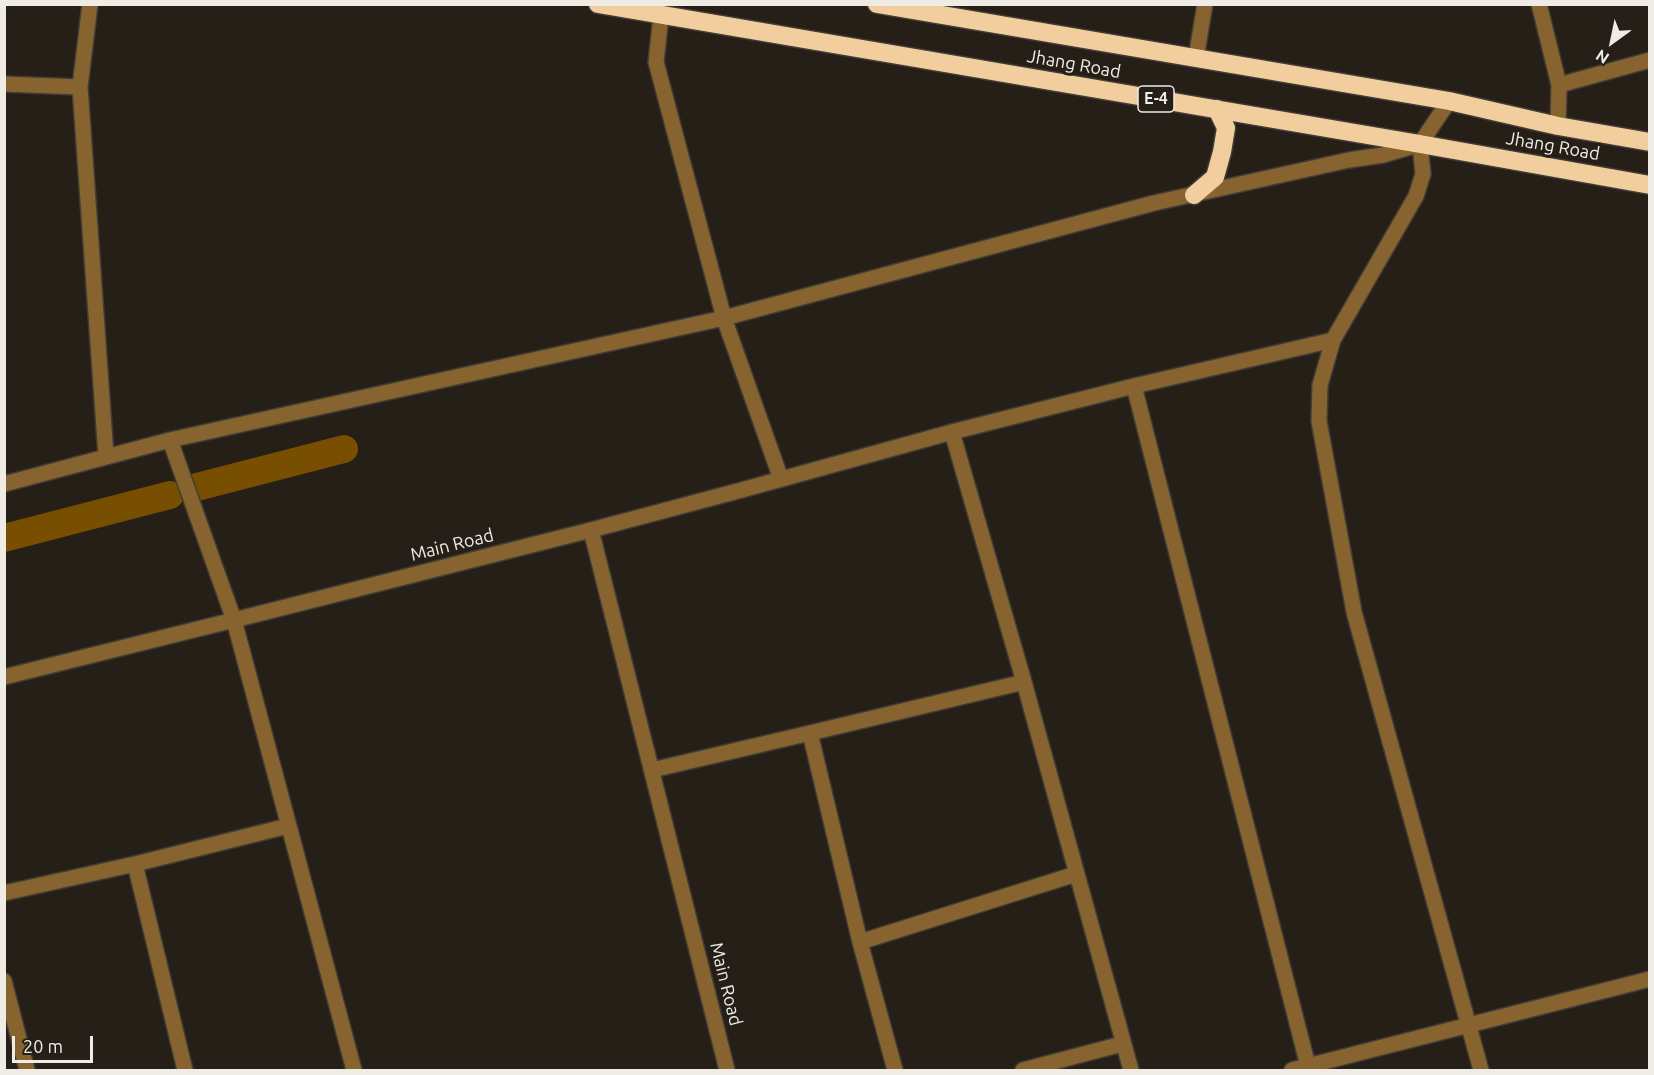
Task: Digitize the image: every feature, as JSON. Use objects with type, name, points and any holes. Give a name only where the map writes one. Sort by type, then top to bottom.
[{"type":"highway","name":"Jhang Road","points":[[598,4],[1650,185]]},
{"type":"highway","name":"Jhang Road","points":[[877,4],[1449,101],[1558,126],[1650,142]]},
{"type":"highway","points":[[1194,195],[1215,177],[1222,152],[1226,128],[1217,109]]},
{"type":"street","points":[[90,4],[80,87],[106,456]]},
{"type":"street","points":[[1196,58],[1205,4]]},
{"type":"street","points":[[1539,4],[1559,85],[1558,126]]},
{"type":"street","points":[[662,16],[656,62],[724,318],[781,479]]},
{"type":"street","points":[[1559,85],[1650,60]]},
{"type":"street","points":[[4,84],[80,87]]},
{"type":"street","points":[[4,484],[170,440],[724,318],[1154,203],[1349,160],[1383,155],[1420,144],[1449,101]]},
{"type":"street","points":[[1420,144],[1424,174],[1416,196],[1333,340],[1320,385],[1319,421],[1354,612],[1481,1071]]},
{"type":"street","points":[[591,530],[952,432],[1134,386],[1333,340]]},
{"type":"street","points":[[1134,386],[1309,1069]]},
{"type":"street","points":[[952,432],[1131,1071]]},
{"type":"street","points":[[170,440],[234,621],[354,1071]]},
{"type":"street","name":"Main Road","points":[[4,677],[591,530],[727,1071]]},
{"type":"street","points":[[652,770],[1023,682]]},
{"type":"street","points":[[810,733],[860,942],[895,1071]]},
{"type":"street","points":[[4,893],[135,864],[288,826]]},
{"type":"street","points":[[135,864],[185,1071]]},
{"type":"street","points":[[860,942],[1076,874]]},
{"type":"street","points":[[1292,1071],[1309,1069],[1650,979]]},
{"type":"street","points":[[4,981],[27,1071]]},
{"type":"street","points":[[1023,1071],[1122,1044]]},
{"type":"waterway","points":[[193,488],[344,449]]},
{"type":"waterway","points":[[4,538],[170,495]]}]
